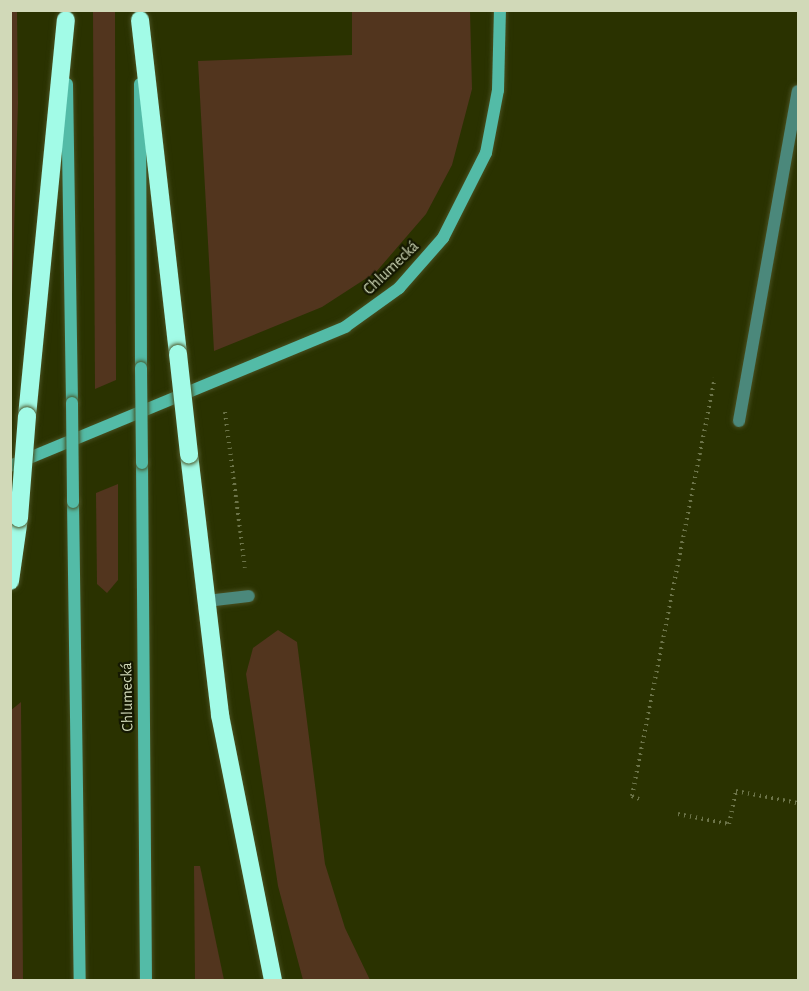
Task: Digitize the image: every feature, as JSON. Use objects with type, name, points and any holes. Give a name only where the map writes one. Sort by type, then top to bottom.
[{"type":"highway","points":[[10,581],[66,20]]},
{"type":"highway","points":[[140,20],[206,601],[243,852],[273,981]]},
{"type":"main road","name":"Chlumecká","points":[[10,466],[345,327],[399,288],[443,238],[486,153],[498,90],[500,10]]},
{"type":"main road","points":[[66,20],[80,981]]},
{"type":"main road","name":"Chlumecká","points":[[140,20],[146,981]]},
{"type":"lane","points":[[739,421],[798,91]]},
{"type":"lane","points":[[206,601],[249,596]]},
{"type":"path","points":[[639,799],[632,796],[716,375]]},
{"type":"path","points":[[225,412],[249,596]]},
{"type":"path","points":[[678,814],[729,824],[736,791],[798,803]]},
{"type":"shaded area","points":[[10,11],[17,11],[18,103],[11,327]]},
{"type":"shaded area","points":[[93,11],[115,11],[116,380],[95,389]]},
{"type":"shaded area","points":[[352,11],[470,11],[472,89],[452,165],[426,214],[376,272],[322,307],[214,351],[198,61],[352,55]]},
{"type":"shaded area","points":[[118,484],[118,580],[107,593],[97,584],[96,493]]},
{"type":"shaded area","points":[[278,630],[297,642],[325,864],[345,928],[370,980],[303,980],[278,886],[246,674],[253,648]]},
{"type":"shaded area","points":[[21,702],[23,980],[11,980],[10,711]]},
{"type":"shaded area","points":[[194,866],[200,866],[224,980],[195,980]]}]
